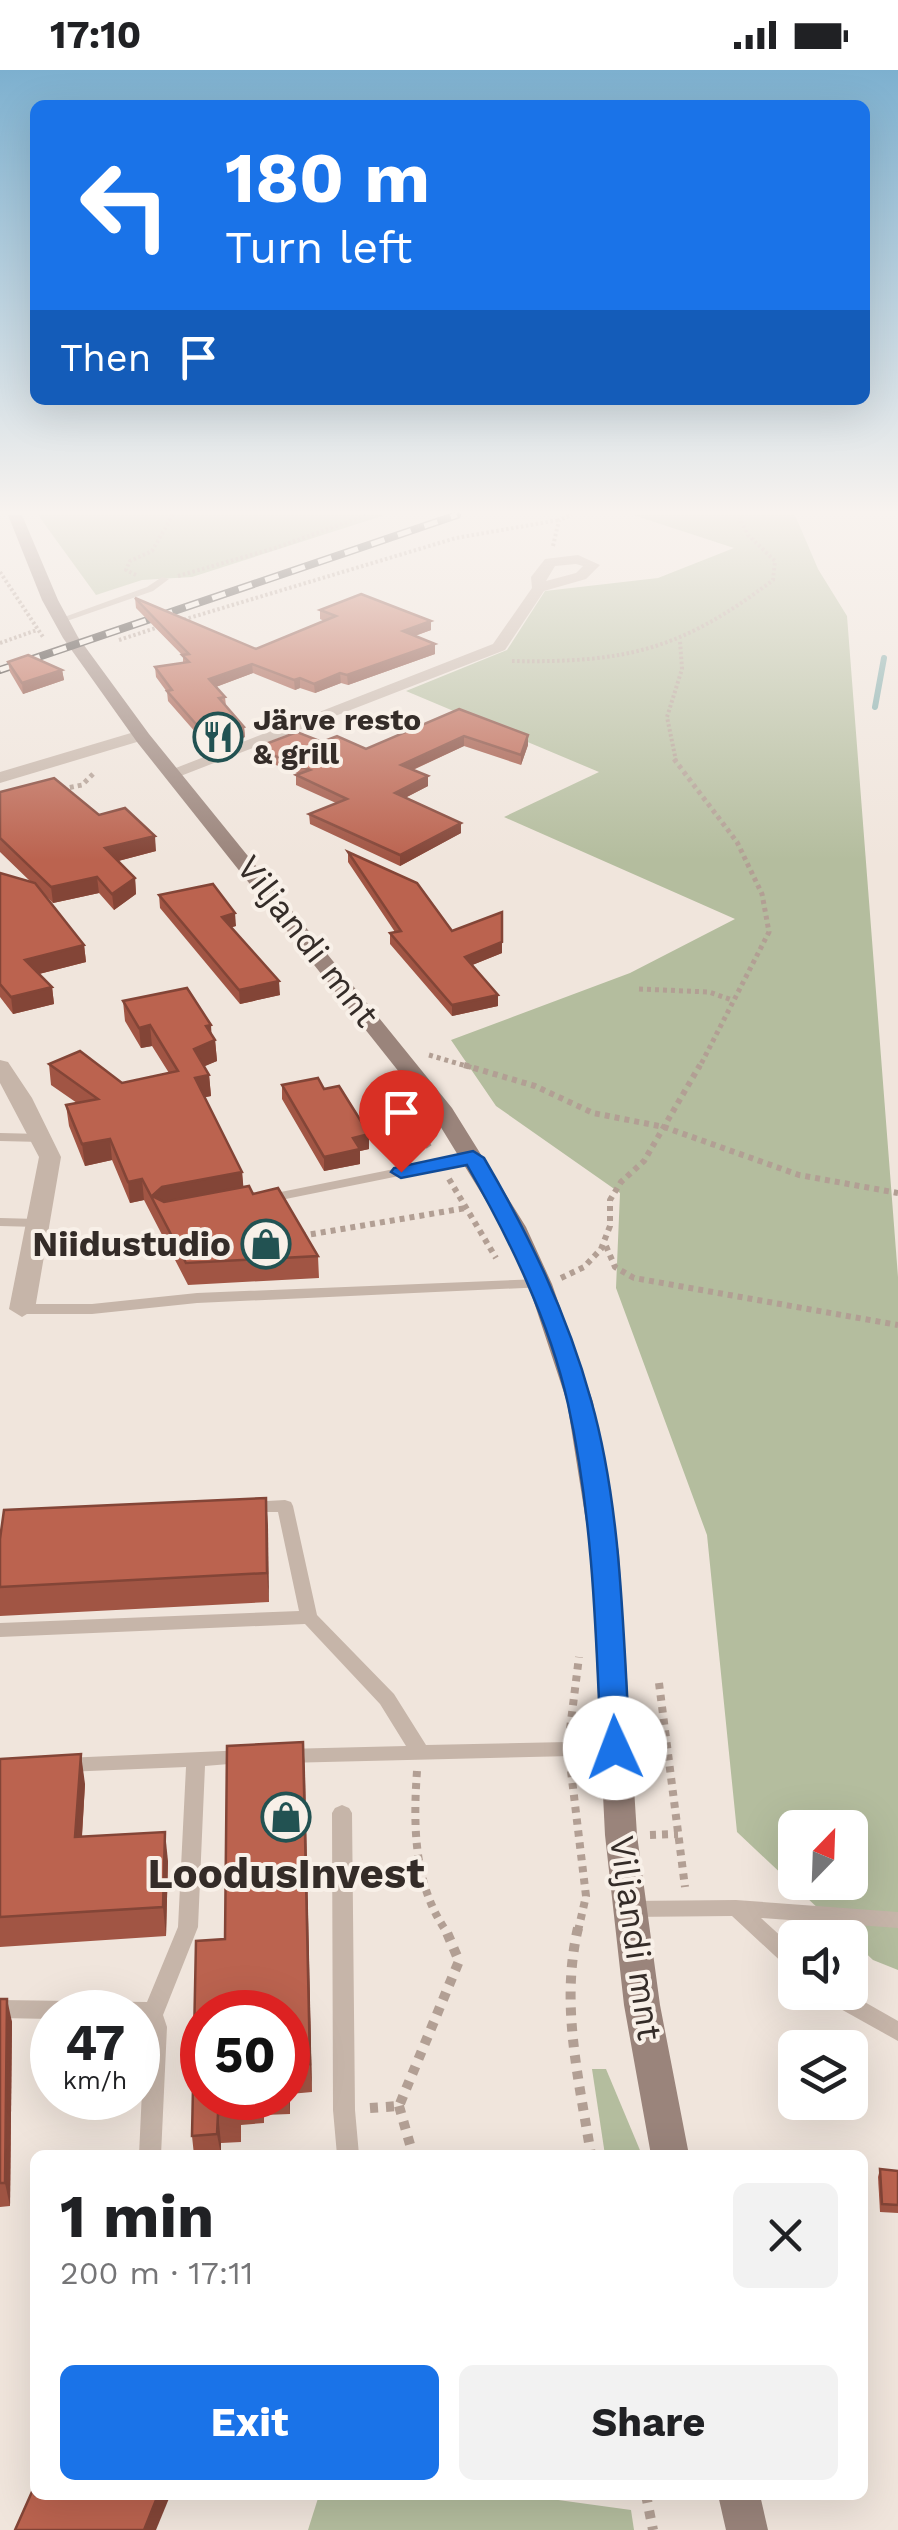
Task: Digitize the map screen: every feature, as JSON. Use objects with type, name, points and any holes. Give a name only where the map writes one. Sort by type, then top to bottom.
[{"type":"main road","name":"Viljandi mnt","points":[[69,630],[141,735],[444,1113],[514,1227],[540,1284],[580,1402],[606,1553],[615,1748],[630,1909],[642,2004],[669,2150]]},
{"type":"main road","points":[[740,2500],[746,2530]]},
{"type":"street","points":[[172,773],[499,647],[511,630]]},
{"type":"street","points":[[0,778],[141,735]]},
{"type":"street","points":[[0,1067],[21,1098],[50,1157],[22,1308]]},
{"type":"lane","points":[[0,1137],[41,1138]]},
{"type":"lane","points":[[250,1202],[473,1158]]},
{"type":"lane","points":[[0,1222],[38,1223]]},
{"type":"lane","points":[[22,1308],[92,1309],[197,1298],[540,1284]]},
{"type":"lane","points":[[229,1509],[285,1506],[309,1617],[387,1698],[420,1752]]},
{"type":"lane","points":[[0,1630],[309,1617]]},
{"type":"lane","points":[[53,1765],[615,1748]]},
{"type":"lane","points":[[160,1995],[188,1927],[196,1759]]},
{"type":"lane","points":[[342,1812],[348,2150]]},
{"type":"lane","points":[[736,1908],[778,1946]]},
{"type":"lane","points":[[630,1909],[736,1908],[898,1920]]},
{"type":"lane","points":[[0,2009],[30,2010]]},
{"type":"lane","points":[[860,2010],[898,2032]]},
{"type":"lane","points":[[150,2150],[152,2120]]},
{"type":"path","points":[[0,642],[39,630]]},
{"type":"path","points":[[119,640],[150,630]]},
{"type":"path","points":[[471,658],[622,658],[680,642],[703,630]]},
{"type":"path","points":[[680,642],[682,669],[667,717],[672,756],[737,842],[762,894],[769,932],[644,1161],[621,1182],[610,1200],[612,1213],[606,1246],[615,1266],[634,1278],[898,1325]]},
{"type":"path","points":[[638,989],[709,992],[732,1000]]},
{"type":"path","points":[[428,1055],[536,1086],[593,1113],[664,1127],[799,1176],[898,1193]]},
{"type":"path","points":[[399,1102],[512,1285]]},
{"type":"path","points":[[300,1236],[467,1208]]},
{"type":"path","points":[[540,1284],[579,1273],[606,1246]]},
{"type":"path","points":[[580,1647],[568,1747],[586,1896],[569,1968],[570,2013],[590,2150]]},
{"type":"path","points":[[659,1683],[688,1908]]},
{"type":"path","points":[[413,2150],[400,2106],[459,1962],[458,1945],[425,1897],[414,1793],[420,1752]]},
{"type":"path","points":[[344,2110],[400,2106]]},
{"type":"path","points":[[647,2500],[652,2530]]},
{"type":"green space","points":[[520,630],[848,630],[898,1277],[898,1970],[868,1955],[868,1920],[830,1920],[809,1900],[868,1900],[868,1810],[778,1810],[778,1871],[737,1832],[707,1535],[616,1288],[620,1193],[496,1106],[451,1040],[630,973],[735,919],[504,817],[599,772],[406,691],[507,650]]},
{"type":"green space","points":[[592,2069],[606,2069],[640,2150],[604,2150]]},
{"type":"green space","points":[[317,2500],[558,2500],[631,2510],[634,2530],[308,2530]]},
{"type":"building","points":[[166,630],[210,630],[256,649],[303,630],[406,630],[403,631],[435,644],[314,684],[252,664],[209,679],[225,697],[219,698],[244,727],[210,740],[167,691],[172,690],[155,667],[189,662],[182,655],[189,654]]},
{"type":"building","points":[[28,655],[62,670],[22,683],[8,662]]},
{"type":"building","points":[[459,709],[528,735],[521,755],[464,736],[401,765],[428,776],[395,793],[461,823],[400,855],[309,814],[347,799],[296,775],[310,770],[255,748],[297,732],[322,742],[337,736],[366,749]]},
{"type":"building","points":[[54,778],[99,815],[125,808],[155,836],[105,848],[135,878],[112,894],[97,877],[51,887],[0,838],[0,792]]},
{"type":"building","points":[[348,852],[417,883],[452,931],[502,912],[502,942],[465,957],[498,995],[452,1005],[390,933],[401,931]]},
{"type":"building","points":[[0,873],[35,883],[84,945],[25,960],[52,987],[11,997],[0,984]]},
{"type":"building","points":[[213,884],[235,913],[222,917],[279,981],[239,990],[159,895]]},
{"type":"building","points":[[187,988],[211,1025],[206,1026],[215,1040],[194,1049],[209,1075],[195,1078],[242,1172],[162,1187],[152,1196],[164,1202],[249,1186],[253,1194],[278,1188],[318,1256],[186,1263],[142,1179],[128,1182],[110,1139],[82,1144],[66,1105],[98,1099],[49,1064],[80,1051],[122,1083],[178,1071],[150,1025],[139,1028],[123,1001]]},
{"type":"building","points":[[318,1078],[324,1089],[339,1086],[369,1134],[353,1138],[360,1149],[324,1157],[282,1085]]},
{"type":"building","points":[[266,1498],[267,1573],[0,1587],[4,1510]]},
{"type":"building","points":[[303,1742],[308,1990],[195,1990],[196,1941],[225,1939],[227,1746]]},
{"type":"building","points":[[81,1754],[75,1837],[165,1832],[163,1907],[0,1917],[0,1759]]},
{"type":"building","points":[[0,1999],[7,1999],[5,2183],[0,2183]]},
{"type":"building","points":[[192,2120],[218,2120],[217,2134],[192,2136]]},
{"type":"building","points":[[880,2169],[898,2171],[898,2205],[882,2204]]},
{"type":"building","points":[[30,2496],[30,2500],[156,2500],[144,2530],[15,2530]]},
{"type":"waterway","points":[[875,707],[884,658]]},
{"type":"railway","points":[[0,670],[119,630]]},
{"type":"place","name":"Järve resto & grill","points":[[218,737]]},
{"type":"place","name":"Niidustudio","points":[[266,1244]]},
{"type":"place","name":"LoodusInvest","points":[[286,1817]]},
{"type":"route","points":[[401,1172],[473,1158],[514,1227],[540,1284],[580,1402],[606,1553],[615,1748]]}]
